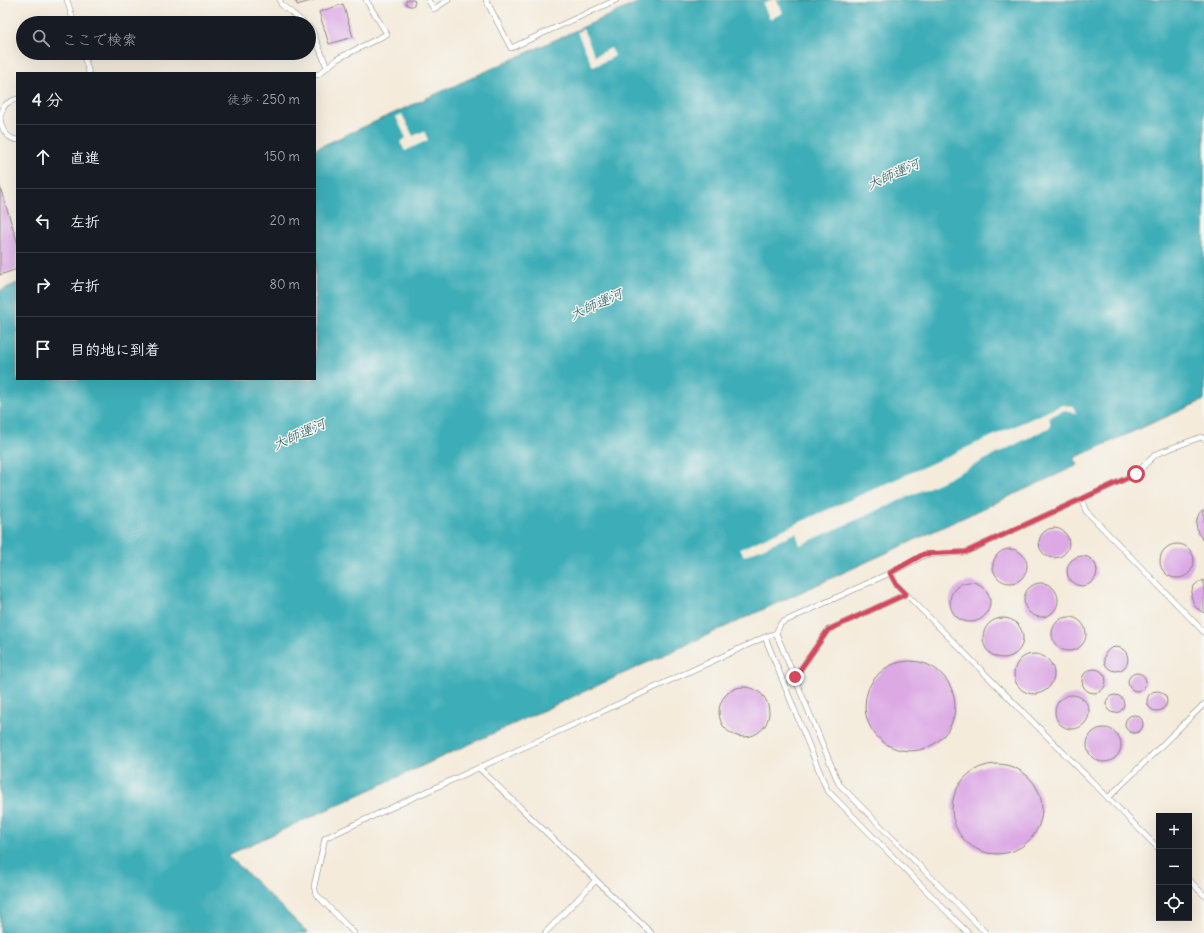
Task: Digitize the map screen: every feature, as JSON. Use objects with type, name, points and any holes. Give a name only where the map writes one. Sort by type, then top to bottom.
[{"type":"lane","points":[[67,0],[72,16]]},
{"type":"lane","points":[[280,0],[281,4],[296,16]]},
{"type":"lane","points":[[316,75],[337,59],[387,34],[366,0]]},
{"type":"lane","points":[[428,0],[434,9],[448,0]]},
{"type":"lane","points":[[486,0],[510,48],[616,0]]},
{"type":"lane","points":[[316,40],[327,68]]},
{"type":"lane","points":[[85,60],[89,72]]},
{"type":"lane","points":[[16,99],[9,101],[3,106],[0,117],[4,131],[10,138],[16,140]]},
{"type":"lane","points":[[354,933],[316,894],[314,886],[325,838],[776,632],[781,623],[890,573],[924,554],[966,552],[1136,474],[1156,454],[1201,436],[1204,439]]},
{"type":"lane","points":[[1081,499],[1086,511],[1204,632]]},
{"type":"lane","points":[[890,573],[896,584],[1158,849]]},
{"type":"lane","points":[[795,677],[828,630],[906,594]]},
{"type":"lane","points":[[776,632],[839,784],[986,933]]},
{"type":"lane","points":[[765,637],[827,790],[968,933]]},
{"type":"lane","points":[[1108,798],[1204,704]]},
{"type":"lane","points":[[479,768],[651,933]]},
{"type":"lane","points":[[545,933],[596,880]]},
{"type":"lane","points":[[1192,883],[1204,895]]},
{"type":"water","name":"大師運河","points":[[643,0],[1204,0],[1204,400],[1074,458],[1078,465],[228,855],[308,933],[0,933],[0,291],[16,283],[16,380],[316,380],[316,149]]},
{"type":"pier","points":[[771,0],[777,0],[783,13],[770,19],[763,4]]},
{"type":"pier","points":[[583,29],[595,56],[611,48],[615,56],[593,67],[577,32]]},
{"type":"pier","points":[[402,114],[413,136],[424,131],[428,140],[405,151],[400,142],[406,138],[396,117]]},
{"type":"pier","points":[[1062,405],[1073,406],[1076,413],[1065,410],[1049,417],[1050,427],[941,482],[800,545],[796,533],[744,556],[740,549]]},
{"type":"building","points":[[296,0],[314,0],[297,5]]},
{"type":"building","points":[[406,0],[414,0],[415,3],[413,6],[409,6],[406,4]]},
{"type":"building","points":[[343,4],[353,37],[329,44],[319,12]]},
{"type":"building","points":[[0,187],[16,238],[16,269],[0,275]]},
{"type":"building","points":[[1204,509],[1204,542],[1198,533],[1196,524],[1198,516]]},
{"type":"building","points":[[1054,528],[1060,529],[1068,537],[1068,549],[1060,557],[1054,558],[1048,557],[1040,549],[1039,543],[1040,537],[1048,529]]},
{"type":"building","points":[[1180,544],[1189,549],[1193,554],[1193,568],[1189,573],[1184,577],[1174,578],[1170,577],[1161,568],[1160,558],[1161,554],[1170,545]]},
{"type":"building","points":[[1013,549],[1022,554],[1026,559],[1026,573],[1022,578],[1017,582],[1007,583],[1003,582],[994,573],[993,563],[994,559],[1003,550]]},
{"type":"building","points":[[1082,556],[1093,560],[1097,571],[1093,582],[1082,586],[1071,582],[1067,571],[1071,560]]},
{"type":"building","points":[[1204,580],[1204,613],[1195,607],[1191,596],[1193,587]]},
{"type":"building","points":[[970,582],[978,584],[984,588],[988,594],[990,602],[988,610],[984,616],[978,620],[970,622],[962,620],[956,616],[952,610],[950,602],[952,594],[956,588],[962,584]]},
{"type":"building","points":[[1044,583],[1053,588],[1057,593],[1057,607],[1053,612],[1048,616],[1038,617],[1034,616],[1025,607],[1024,597],[1025,593],[1034,584]]},
{"type":"building","points":[[1072,617],[1081,622],[1085,627],[1085,641],[1081,646],[1076,650],[1066,651],[1062,650],[1053,641],[1052,631],[1053,627],[1062,618]]},
{"type":"building","points":[[1003,618],[1011,620],[1017,624],[1021,630],[1023,638],[1021,646],[1017,652],[1011,656],[1003,658],[995,656],[989,652],[985,646],[983,638],[985,630],[989,624],[995,620]]},
{"type":"building","points":[[1116,647],[1121,648],[1127,654],[1127,664],[1121,670],[1116,671],[1111,670],[1105,664],[1104,659],[1105,654],[1111,648]]},
{"type":"building","points":[[1034,654],[1042,656],[1048,660],[1052,666],[1054,674],[1052,682],[1048,688],[1042,692],[1034,694],[1026,692],[1020,688],[1016,682],[1014,674],[1016,666],[1020,660],[1026,656]]},
{"type":"building","points":[[901,661],[919,661],[935,668],[948,681],[955,697],[955,715],[948,731],[935,744],[919,751],[901,751],[885,744],[872,731],[865,715],[865,697],[872,681],[885,668]]},
{"type":"building","points":[[1094,669],[1099,670],[1105,676],[1105,686],[1099,692],[1094,693],[1089,692],[1083,686],[1082,681],[1083,676],[1089,670]]},
{"type":"building","points":[[1133,673],[1141,673],[1146,678],[1144,689],[1141,691],[1133,691],[1128,686],[1128,678]]},
{"type":"building","points":[[739,687],[749,687],[762,694],[769,707],[769,717],[762,730],[749,737],[739,737],[730,733],[723,726],[719,717],[719,707],[723,698],[730,691]]},
{"type":"building","points":[[1157,691],[1164,694],[1167,701],[1164,708],[1157,711],[1150,708],[1147,701],[1150,694]]},
{"type":"building","points":[[1072,695],[1084,700],[1089,712],[1084,724],[1072,729],[1060,724],[1055,712],[1060,700]]},
{"type":"building","points":[[1111,695],[1119,695],[1124,700],[1122,711],[1119,713],[1111,713],[1106,708],[1106,700]]},
{"type":"building","points":[[1130,715],[1138,715],[1143,720],[1141,731],[1138,733],[1130,733],[1125,728],[1125,720]]},
{"type":"building","points":[[1104,728],[1116,733],[1121,745],[1116,757],[1104,762],[1092,757],[1087,745],[1092,733]]},
{"type":"building","points":[[988,764],[1006,764],[1022,771],[1035,784],[1042,800],[1042,818],[1035,834],[1022,847],[1006,854],[988,854],[972,847],[959,834],[952,818],[952,800],[959,784],[972,771]]},
{"type":"route","points":[[795,677],[828,630],[906,594],[896,584],[890,573],[924,554],[966,552],[1136,474]]}]
